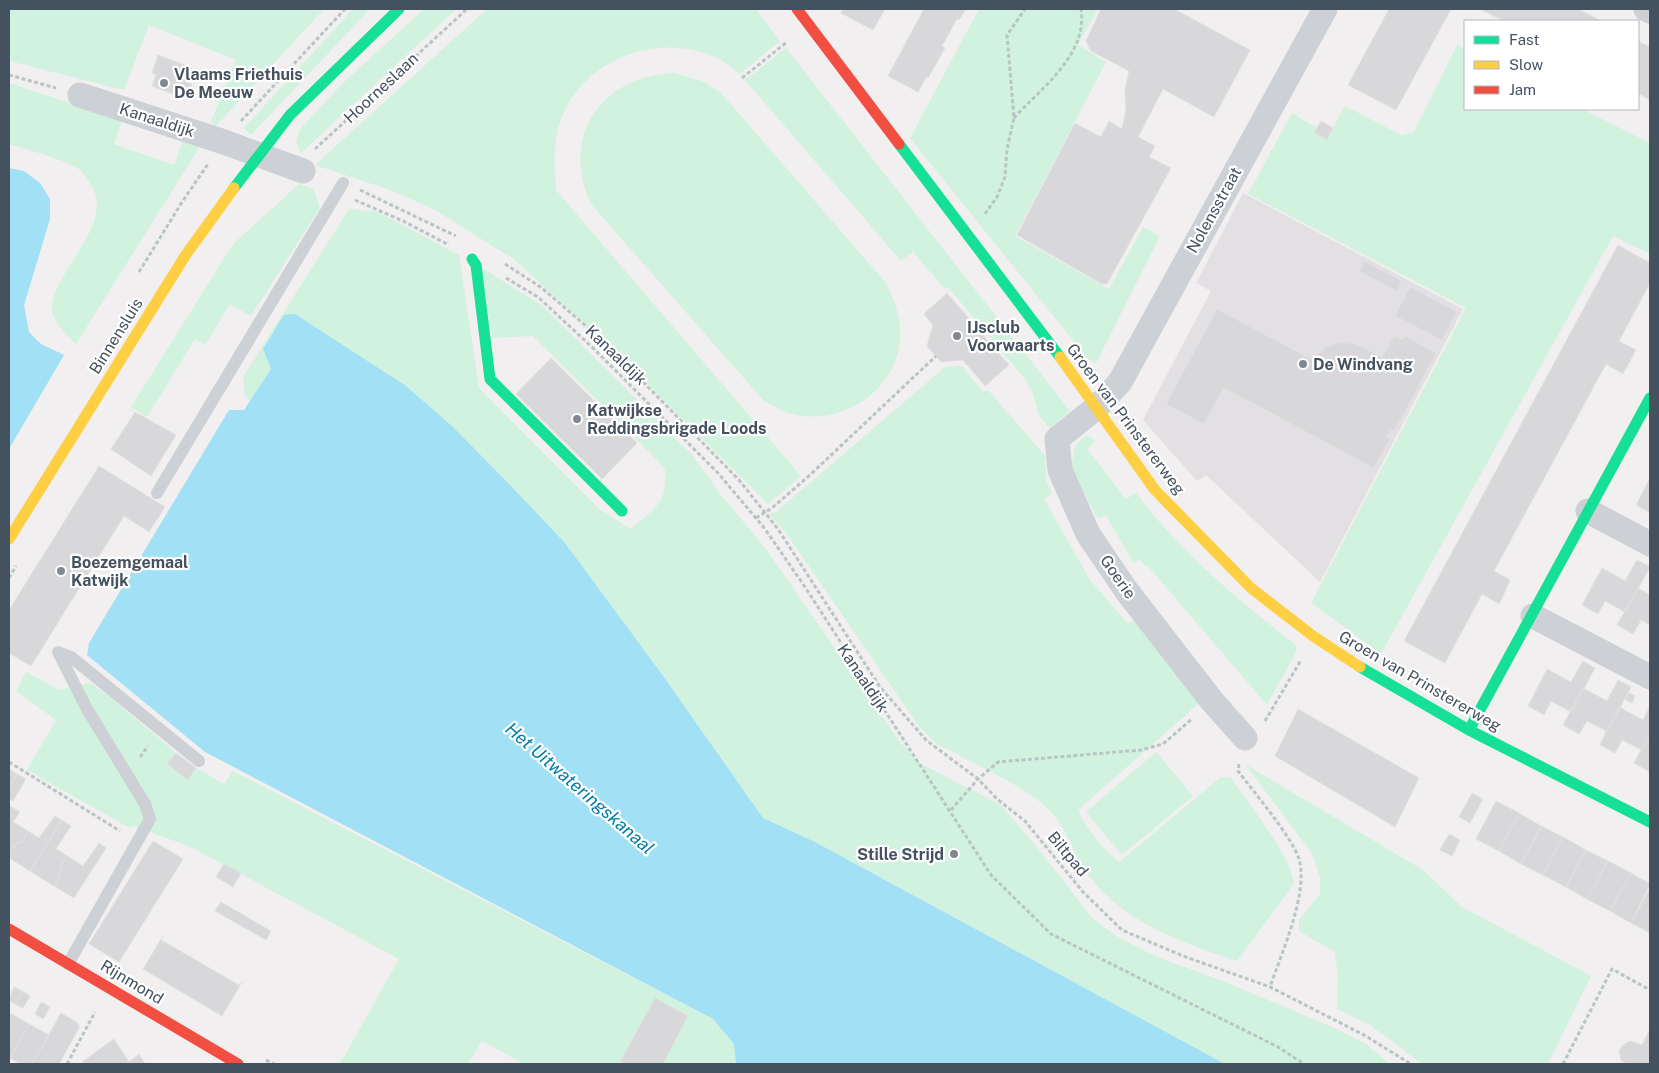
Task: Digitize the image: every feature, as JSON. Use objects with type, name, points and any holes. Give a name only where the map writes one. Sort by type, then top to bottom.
[{"type":"street","points":[[259,156],[290,115],[399,9]]},
{"type":"street","name":"Groen van Prinstererweg","points":[[797,9],[1097,407],[1155,490],[1251,588],[1313,636],[1380,680],[1469,730],[1650,822]]},
{"type":"street","name":"Nolensstraat","points":[[1097,407],[1120,382],[1325,9]]},
{"type":"street","points":[[1646,9],[1650,11]]},
{"type":"street","name":"Kanaaldijk","points":[[80,95],[224,142],[299,170]]},
{"type":"street","name":"Binnensluis","points":[[9,539],[185,256],[259,156]]},
{"type":"street","points":[[472,259],[476,265],[490,379],[622,511]]},
{"type":"street","name":"Goerie","points":[[1097,407],[1057,439],[1060,470],[1088,534],[1126,590],[1212,702],[1245,738]]},
{"type":"street","points":[[1469,730],[1533,616],[1588,511],[1648,408]]},
{"type":"street","points":[[1588,511],[1650,544]]},
{"type":"street","points":[[1533,616],[1650,677]]},
{"type":"street","name":"Rijnmond","points":[[9,929],[238,1064]]},
{"type":"lane","points":[[157,493],[341,188]]},
{"type":"lane","points":[[68,964],[150,819],[145,804],[87,708],[58,652],[71,658],[200,762]]},
{"type":"path","points":[[224,142],[345,9]]},
{"type":"path","name":"Hoorneslaan","points":[[299,170],[467,9]]},
{"type":"path","points":[[968,236],[998,196],[1005,177],[1007,149],[1014,118],[1007,35],[1025,9]]},
{"type":"path","points":[[1014,118],[1030,100],[1048,85],[1069,56],[1083,23],[1081,9]]},
{"type":"path","points":[[742,78],[791,39]]},
{"type":"path","points":[[9,75],[80,95]]},
{"type":"path","points":[[341,188],[398,207],[462,240]]},
{"type":"path","name":"Kanaaldijk","points":[[341,188],[538,297],[593,348],[718,473],[756,518],[805,587],[951,810],[991,875],[1051,934],[1269,1042],[1304,1064]]},
{"type":"path","name":"Kanaaldijk","points":[[499,260],[542,288],[602,340],[739,480],[778,529],[880,687]]},
{"type":"path","points":[[756,518],[764,511],[772,508],[810,475],[936,356]]},
{"type":"path","points":[[1270,987],[1298,896],[1301,880],[1299,859],[1292,844],[1238,771],[1240,751],[1245,738],[1260,729],[1306,652],[1313,636]]},
{"type":"path","name":"Biltpad","points":[[880,687],[926,740],[978,779],[997,799],[1024,821],[1083,892],[1122,930],[1182,956],[1270,987],[1364,1035],[1411,1064]]},
{"type":"path","points":[[951,810],[978,779],[998,762],[1140,750],[1163,744],[1212,702]]},
{"type":"path","points":[[140,759],[150,744]]},
{"type":"path","points":[[9,762],[122,832],[117,840]]},
{"type":"path","points":[[1563,1064],[1612,970],[1650,990]]},
{"type":"path","points":[[67,1064],[96,1010]]},
{"type":"shaded area","name":"De Windvang","points":[[1243,193],[1463,309],[1320,582],[1206,475],[1197,481],[1143,420],[1211,291],[1196,283]]},
{"type":"green space","points":[[9,9],[324,9],[216,126],[211,121],[236,60],[149,25],[124,90],[9,61]]},
{"type":"green space","points":[[353,9],[370,9],[251,135],[244,128]]},
{"type":"green space","points":[[424,9],[456,9],[301,153],[296,142],[300,129],[342,84]]},
{"type":"green space","points":[[487,9],[756,9],[780,41],[740,74],[721,60],[697,51],[672,48],[647,50],[623,57],[601,68],[582,85],[568,105],[558,129],[555,151],[556,190],[801,476],[768,504],[608,345],[515,260],[435,210],[393,191],[315,165]]},
{"type":"green space","points":[[979,9],[1098,9],[1078,45],[1106,62],[1015,236],[1109,289],[1143,227],[1160,236],[1096,363],[1088,359],[910,138]]},
{"type":"green space","points":[[1457,45],[1464,48],[1464,110],[1584,110],[1650,143],[1650,254],[1613,236],[1381,654],[1311,603],[1466,308],[1248,194],[1292,113],[1317,128],[1314,133],[1326,140],[1345,106],[1401,135],[1414,132]]},
{"type":"green space","points":[[786,48],[1070,411],[1050,428],[1039,416],[1033,394],[1025,379],[948,287],[945,289],[913,252],[901,261],[745,80]]},
{"type":"green space","points":[[674,73],[702,81],[721,93],[886,283],[897,311],[900,326],[900,342],[895,361],[887,377],[875,391],[860,403],[843,411],[825,416],[807,416],[788,413],[764,401],[591,204],[583,179],[581,155],[584,133],[594,114],[607,98],[626,85],[648,77]]},
{"type":"green space","points":[[9,83],[122,120],[114,144],[174,165],[183,140],[199,148],[76,344],[58,325],[53,316],[54,296],[61,280],[90,231],[96,214],[96,198],[88,180],[79,169],[52,157],[9,144]]},
{"type":"green space","points":[[299,184],[314,189],[320,208],[251,316],[230,304],[205,345],[195,339],[147,417],[131,407],[233,244]]},
{"type":"green space","points":[[349,209],[378,212],[459,255],[479,388],[598,508],[630,529],[653,510],[662,498],[665,468],[533,336],[492,338],[482,268],[544,307],[693,456],[721,495],[766,549],[899,741],[921,764],[1001,805],[1044,856],[1092,918],[1118,937],[1157,957],[1223,981],[1339,1030],[1366,1044],[1390,1064],[1225,1064],[815,842],[763,818],[661,673],[565,543],[453,427],[271,369],[250,402],[245,395],[243,377]]},
{"type":"green space","points":[[962,366],[983,392],[988,390],[1045,456],[1046,480],[1052,494],[1044,499],[1090,580],[1128,624],[1135,619],[1205,698],[1078,810],[1090,832],[1119,862],[1221,777],[1231,778],[1268,830],[1285,858],[1294,884],[1237,961],[1196,947],[1156,930],[1120,907],[1090,877],[1064,830],[1043,804],[1015,785],[932,740],[918,725],[786,533],[769,514],[776,512],[945,367]]},
{"type":"green space","points":[[1086,436],[1091,437],[1095,442],[1087,449],[1126,499],[1136,493],[1153,515],[1191,556],[1253,611],[1297,646],[1295,654],[1267,705],[1148,566],[1145,566],[1139,559],[1134,564],[1106,515],[1098,519],[1071,470],[1075,445]]},
{"type":"green space","points":[[26,672],[59,690],[90,683],[109,696],[176,753],[167,764],[188,780],[196,768],[224,784],[233,771],[713,1019],[734,1044],[736,1064],[524,1064],[482,1041],[468,1064],[340,1064],[399,959],[191,847],[134,826],[130,828],[27,770],[56,720],[16,691]]},
{"type":"green space","points":[[1156,752],[1193,796],[1122,855],[1086,812]]},
{"type":"green space","points":[[1246,765],[1423,870],[1462,907],[1591,976],[1548,1064],[1422,1064],[1370,1025],[1337,1009],[1338,979],[1335,952],[1299,931],[1299,920],[1320,894],[1320,878],[1313,855]]},
{"type":"water","points":[[9,168],[24,171],[40,183],[50,199],[50,219],[24,305],[29,332],[41,344],[64,355],[9,449]]},
{"type":"water","name":"Het Uitwateringskanaal","points":[[295,314],[406,386],[453,427],[565,543],[661,673],[763,818],[815,842],[1225,1064],[736,1064],[734,1044],[713,1019],[205,752],[87,655],[89,643],[229,410],[244,410],[271,369],[263,349],[284,315]]},
{"type":"building","points":[[843,9],[885,9],[873,30],[841,13]]},
{"type":"building","points":[[924,9],[966,9],[959,20],[957,19],[942,46],[945,48],[918,92],[888,76]]},
{"type":"building","points":[[1101,9],[1174,9],[1250,50],[1214,117],[1163,89],[1138,137],[1155,146],[1149,157],[1171,168],[1107,284],[1102,284],[1017,235],[1075,123],[1101,137],[1109,121],[1122,129],[1126,110],[1125,90],[1129,71],[1091,51],[1086,41]]},
{"type":"building","points":[[1389,9],[1451,9],[1396,110],[1348,85]]},
{"type":"building","points":[[1480,9],[1578,9],[1600,20],[1502,20]]},
{"type":"building","points":[[1639,42],[1650,47],[1650,100],[1639,94]]},
{"type":"building","points":[[158,55],[192,68],[186,82],[192,84],[189,91],[184,89],[181,97],[152,86],[156,75],[152,73]]},
{"type":"building","points":[[1321,121],[1333,128],[1327,140],[1314,133]]},
{"type":"building","points":[[1618,245],[1650,263],[1650,283],[1619,341],[1636,350],[1623,374],[1606,364],[1494,571],[1510,580],[1499,604],[1482,594],[1445,663],[1404,641]]},
{"type":"building","points":[[1364,261],[1402,281],[1397,291],[1359,271]]},
{"type":"building","points":[[1410,287],[1457,312],[1442,340],[1395,316]]},
{"type":"building","name":"IJsclub Voorwaarts","points":[[947,293],[1009,365],[985,386],[963,360],[941,362],[927,346],[933,325],[924,314]]},
{"type":"building","points":[[1217,309],[1313,360],[1324,348],[1340,342],[1356,344],[1382,357],[1394,336],[1402,340],[1405,336],[1436,353],[1394,431],[1391,430],[1387,437],[1390,438],[1374,468],[1224,388],[1204,424],[1166,404]]},
{"type":"building","name":"Katwijkse Reddingsbrigade Loods","points":[[551,358],[637,443],[602,479],[516,394]]},
{"type":"building","points":[[135,412],[176,435],[151,476],[111,449]]},
{"type":"building","name":"Boezemgemaal Katwijk","points":[[99,466],[165,507],[149,532],[124,516],[31,666],[9,653],[9,610]]},
{"type":"building","points":[[1650,478],[1650,513],[1636,505]]},
{"type":"building","points":[[1637,560],[1650,567],[1625,612],[1605,601],[1598,614],[1582,605],[1602,568],[1625,581]]},
{"type":"building","points":[[1638,588],[1650,595],[1650,625],[1641,620],[1633,634],[1617,625]]},
{"type":"building","points":[[1583,661],[1595,668],[1571,712],[1551,701],[1544,715],[1528,706],[1547,669],[1571,682]]},
{"type":"building","points":[[1618,680],[1631,687],[1600,745],[1606,731],[1587,721],[1579,734],[1563,725],[1583,688],[1607,701]]},
{"type":"building","points":[[1629,693],[1635,696],[1632,703],[1625,700]]},
{"type":"building","points":[[1650,706],[1650,734],[1642,750],[1622,740],[1615,753],[1600,745],[1619,707],[1643,720]]},
{"type":"building","points":[[1298,709],[1419,778],[1395,827],[1275,756]]},
{"type":"building","points":[[1650,734],[1650,772],[1634,763]]},
{"type":"building","points":[[176,753],[196,768],[188,780],[167,764]]},
{"type":"building","points":[[9,769],[17,774],[9,788]]},
{"type":"building","points":[[17,774],[26,779],[13,801],[9,799],[9,788]]},
{"type":"building","points":[[1472,793],[1483,799],[1470,823],[1459,817]]},
{"type":"building","points":[[1496,801],[1519,813],[1499,851],[1476,839]]},
{"type":"building","points":[[10,806],[20,812],[13,822],[28,831],[21,843],[18,842],[9,852]]},
{"type":"building","points":[[1519,813],[1541,826],[1521,864],[1499,851]]},
{"type":"building","points":[[55,816],[62,820],[30,871],[9,858],[12,846],[14,848],[18,842],[21,843],[28,831],[39,838]]},
{"type":"building","points":[[62,820],[71,826],[56,849],[67,856],[60,867],[62,868],[58,875],[60,876],[54,886],[30,871]]},
{"type":"building","points":[[1541,826],[1563,837],[1543,875],[1521,864]]},
{"type":"building","points":[[1449,834],[1460,840],[1452,856],[1440,850]]},
{"type":"building","points":[[1563,837],[1586,850],[1566,887],[1543,875]]},
{"type":"building","points":[[153,841],[183,859],[119,962],[89,944]]},
{"type":"building","points":[[99,843],[106,848],[74,898],[54,886],[60,876],[58,875],[62,868],[60,867],[67,856],[83,866]]},
{"type":"building","points":[[1586,850],[1608,861],[1587,899],[1566,887]]},
{"type":"building","points":[[1608,861],[1631,873],[1610,911],[1587,899]]},
{"type":"building","points":[[224,864],[241,873],[233,887],[216,877]]},
{"type":"building","points":[[1631,873],[1650,884],[1631,923],[1610,911]]},
{"type":"building","points":[[1650,888],[1650,933],[1631,923]]},
{"type":"building","points":[[221,902],[271,931],[266,940],[215,911]]},
{"type":"building","points":[[163,936],[161,940],[239,985],[242,982],[222,1016],[143,969]]},
{"type":"building","points":[[14,987],[22,991],[15,1004],[9,1000]]},
{"type":"building","points":[[22,991],[30,996],[23,1008],[15,1004]]},
{"type":"building","points":[[655,998],[688,1016],[663,1064],[624,1064],[620,1062]]},
{"type":"building","points":[[41,1002],[50,1007],[43,1019],[35,1014]]},
{"type":"building","points":[[10,1013],[29,1024],[9,1058]]},
{"type":"building","points":[[61,1013],[78,1023],[79,1028],[59,1064],[32,1064]]},
{"type":"building","points":[[29,1024],[49,1035],[32,1064],[21,1064],[10,1058]]},
{"type":"building","points":[[1650,1029],[1650,1064],[1627,1064],[1621,1060],[1619,1051],[1623,1045],[1630,1041],[1642,1045]]},
{"type":"building","points":[[114,1039],[129,1062],[125,1064],[84,1064],[82,1062]]},
{"type":"building","points":[[139,1054],[145,1064],[125,1064],[129,1062]]},
{"type":"traffic: fast","points":[[234,188],[290,115],[399,9]]},
{"type":"traffic: fast","points":[[899,144],[1060,357]]},
{"type":"traffic: fast","points":[[472,259],[476,265],[490,379],[622,511]]},
{"type":"traffic: fast","points":[[1469,730],[1650,398]]},
{"type":"traffic: fast","points":[[1360,667],[1469,730],[1650,822]]},
{"type":"traffic: slow","points":[[9,539],[185,256],[234,188]]},
{"type":"traffic: slow","points":[[1060,357],[1155,490],[1251,588],[1313,636],[1360,667]]},
{"type":"traffic: jam","points":[[797,9],[899,144]]},
{"type":"traffic: jam","points":[[9,929],[238,1064]]},
{"type":"place","name":"Vlaams Friethuis De Meeuw","points":[[164,83]]},
{"type":"place","name":"IJsclub Voorwaarts","points":[[957,336]]},
{"type":"place","name":"De Windvang","points":[[1303,364]]},
{"type":"place","name":"Katwijkse Reddingsbrigade Loods","points":[[577,419]]},
{"type":"place","name":"Boezemgemaal Katwijk","points":[[61,571]]},
{"type":"place","name":"Stille Strijd","points":[[954,854]]}]
